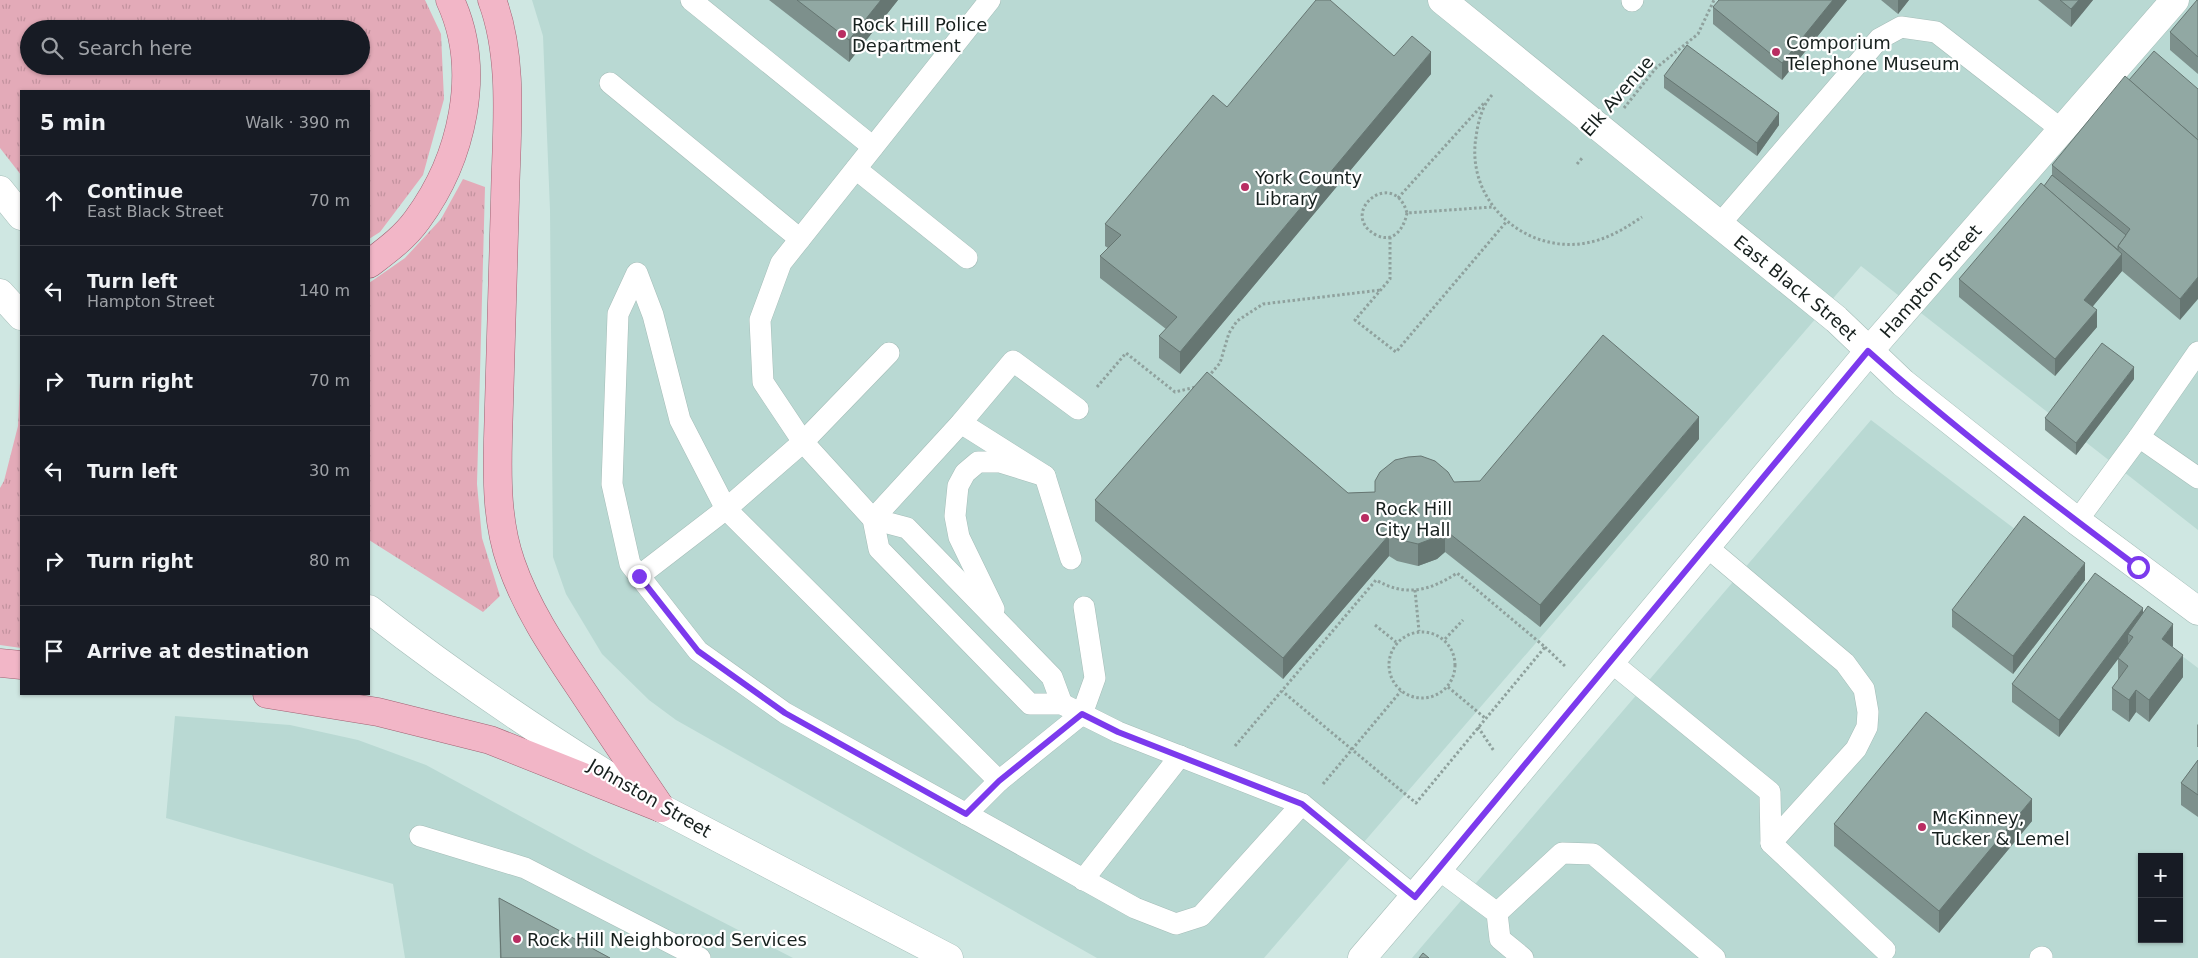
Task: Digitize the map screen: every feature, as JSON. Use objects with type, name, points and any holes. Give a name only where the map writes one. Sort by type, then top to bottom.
[{"type":"main road","points":[[370,263],[392,246],[416,222],[436,190],[452,157],[466,87],[465,50],[457,14],[450,0]]},
{"type":"main road","points":[[492,0],[501,23],[506,53],[506,135],[497,482],[500,519],[510,562],[524,596],[543,633],[661,808]]},
{"type":"main road","points":[[0,663],[20,665]]},
{"type":"main road","points":[[273,695],[378,712],[490,740],[661,808]]},
{"type":"street","name":"East Black Street","points":[[1442,0],[1836,319],[1868,351],[1911,389],[2077,521],[2198,611]]},
{"type":"street","name":"Hampton Street","points":[[1362,958],[1438,870],[1868,351],[2062,130],[2147,47],[2175,0]]},
{"type":"street","points":[[0,190],[20,215]]},
{"type":"street","points":[[0,293],[20,315]]},
{"type":"street","name":"Johnston Street","points":[[370,610],[422,650],[534,730],[661,808],[949,958]]},
{"type":"lane","points":[[691,0],[873,147]]},
{"type":"lane","points":[[990,0],[780,263],[760,320],[763,382],[803,442],[873,519],[879,549],[1030,704],[1062,704],[1118,732],[1303,806],[1415,897]]},
{"type":"lane","points":[[1719,225],[1879,39],[1901,27],[1936,32],[2062,130]]},
{"type":"lane","points":[[610,84],[800,239]]},
{"type":"lane","points":[[856,169],[967,258]]},
{"type":"lane","points":[[999,781],[726,509],[680,420],[653,315],[636,273],[618,314],[612,484],[630,564],[698,651],[785,713],[1083,880],[1135,908],[1176,924],[1201,916],[1303,806]]},
{"type":"lane","points":[[2077,521],[2139,437],[2198,352]]},
{"type":"lane","points":[[639,576],[726,509],[803,442],[889,353]]},
{"type":"lane","points":[[873,519],[961,423],[1013,361],[1078,409]]},
{"type":"lane","points":[[961,423],[1045,476],[1072,559]]},
{"type":"lane","points":[[2139,437],[2198,478]]},
{"type":"lane","points":[[999,621],[960,537],[955,516],[958,486],[965,473],[978,462],[1000,462],[1045,476]]},
{"type":"lane","points":[[873,519],[907,528],[1052,677],[1062,704]]},
{"type":"lane","points":[[1707,547],[1845,663],[1864,689],[1868,712],[1867,727],[1856,749],[1771,843]]},
{"type":"lane","points":[[966,814],[999,781],[1082,714],[1095,678],[1084,607]]},
{"type":"lane","points":[[1611,662],[1770,792],[1771,843],[1886,955]]},
{"type":"lane","points":[[1083,880],[1180,756]]},
{"type":"lane","points":[[420,836],[525,868],[700,958]]},
{"type":"lane","points":[[1497,913],[1562,853],[1593,854],[1715,958]]},
{"type":"lane","points":[[1438,870],[1497,913],[1500,939],[1523,958]]},
{"type":"path","name":"Elk Avenue","points":[[1577,164],[1656,68],[1698,34],[1714,0]]},
{"type":"path","points":[[1398,198],[1492,94]]},
{"type":"path","points":[[1487,100],[1478,124],[1474,145],[1476,170],[1480,187],[1492,207],[1507,221],[1535,237],[1560,244],[1594,242],[1621,232],[1642,216]]},
{"type":"path","points":[[1390,193],[1405,206],[1407,213],[1405,226],[1400,233],[1390,237],[1379,236],[1369,230],[1363,221],[1363,210],[1368,201],[1376,194],[1390,193]]},
{"type":"path","points":[[1407,213],[1492,207]]},
{"type":"path","points":[[1390,237],[1390,279],[1355,320],[1396,352],[1507,221]]},
{"type":"path","points":[[1206,380],[1220,363],[1229,333],[1233,327],[1250,312],[1263,304],[1382,290]]},
{"type":"path","points":[[1078,409],[1126,353],[1175,392],[1193,389],[1200,384]]},
{"type":"path","points":[[1214,770],[1282,690],[1376,580],[1385,585],[1400,589],[1416,590],[1432,587],[1457,573],[1545,647],[1416,803],[1282,690]]},
{"type":"path","points":[[1416,590],[1419,631]]},
{"type":"path","points":[[1445,639],[1463,620]]},
{"type":"path","points":[[1375,626],[1396,642]]},
{"type":"path","points":[[1419,631],[1433,632],[1445,639],[1452,649],[1455,663],[1454,675],[1448,687],[1437,696],[1425,699],[1413,697],[1401,690],[1393,681],[1388,668],[1390,654],[1396,642],[1406,634],[1419,631]]},
{"type":"path","points":[[1448,687],[1485,718]]},
{"type":"path","points":[[1303,806],[1401,690]]},
{"type":"shaded area","points":[[532,0],[2198,0],[2198,530],[1861,266],[1264,958],[1097,958],[676,720],[649,700],[602,654],[566,594],[553,557],[550,210],[543,36]]},
{"type":"shaded area","points":[[1871,420],[2198,668],[2198,958],[1412,958]]},
{"type":"shaded area","points":[[175,716],[290,725],[358,740],[426,765],[594,856],[793,958],[405,958],[393,884],[166,818]]},
{"type":"green space","points":[[0,0],[425,0],[441,34],[444,99],[423,175],[380,232],[370,238],[370,90],[20,90],[20,174],[0,148]]},
{"type":"green space","points":[[463,179],[485,187],[477,484],[482,538],[500,596],[483,612],[370,541],[370,282],[405,258],[441,219]]},
{"type":"green space","points":[[20,382],[20,648],[0,645],[0,488],[4,481],[18,426]]},
{"type":"building","points":[[797,0],[881,0],[849,40]]},
{"type":"building","name":"York County Library","points":[[1316,0],[1330,0],[1394,56],[1412,36],[1431,52],[1180,352],[1159,336],[1177,317],[1100,256],[1121,235],[1105,224],[1213,95],[1227,107]]},
{"type":"building","name":"Comporium Telephone Museum","points":[[1719,0],[1833,0],[1782,63],[1713,7]]},
{"type":"building","points":[[2060,0],[2079,0],[2071,9]]},
{"type":"building","points":[[2198,0],[2198,57],[2170,32]]},
{"type":"building","points":[[1687,45],[1779,113],[1757,143],[1664,76]]},
{"type":"building","points":[[2154,51],[2198,89],[2198,140],[2129,80]]},
{"type":"building","points":[[2125,76],[2198,140],[2198,277],[2180,299],[2118,246],[2130,229],[2052,165]]},
{"type":"building","points":[[2052,175],[2126,235],[2118,246],[2118,250],[2044,186]]},
{"type":"building","points":[[2041,183],[2122,254],[2084,300],[2097,310],[2055,359],[1959,279]]},
{"type":"building","name":"Rock Hill City Hall","points":[[1603,335],[1699,417],[1540,605],[1445,530],[1437,537],[1418,544],[1389,535],[1283,658],[1095,500],[1207,372],[1348,493],[1375,492],[1375,481],[1380,472],[1395,460],[1408,457],[1421,456],[1435,461],[1448,472],[1454,482],[1480,481]]},
{"type":"building","points":[[2102,343],[2134,367],[2076,443],[2045,418]]},
{"type":"building","points":[[2024,516],[2085,563],[2013,656],[1952,610]]},
{"type":"building","points":[[2095,573],[2143,608],[2059,720],[2012,684]]},
{"type":"building","points":[[2148,606],[2173,624],[2162,639],[2183,655],[2149,700],[2136,690],[2129,700],[2112,688],[2128,666],[2118,658],[2133,637],[2128,634]]},
{"type":"building","points":[[1926,712],[2032,799],[1939,911],[1834,824]]},
{"type":"building","points":[[2198,760],[2198,795],[2181,783]]},
{"type":"building","points":[[499,898],[610,958],[501,958]]},
{"type":"building","points":[[1423,953],[1429,958],[1419,958]]},
{"type":"place","name":"Rock Hill Police Department","points":[[842,34]]},
{"type":"place","name":"Comporium Telephone Museum","points":[[1776,52]]},
{"type":"place","name":"York County Library","points":[[1245,187]]},
{"type":"place","name":"Rock Hill City Hall","points":[[1365,518]]},
{"type":"place","name":"McKinney, Tucker & Lemel","points":[[1922,827]]},
{"type":"place","name":"Rock Hill Neighborood Services","points":[[517,939]]},
{"type":"route","points":[[639,576],[698,651],[785,713],[966,814],[999,781],[1082,714],[1118,732],[1302,804],[1415,897],[1868,351],[1904,383],[2077,521],[2138,567]]}]
